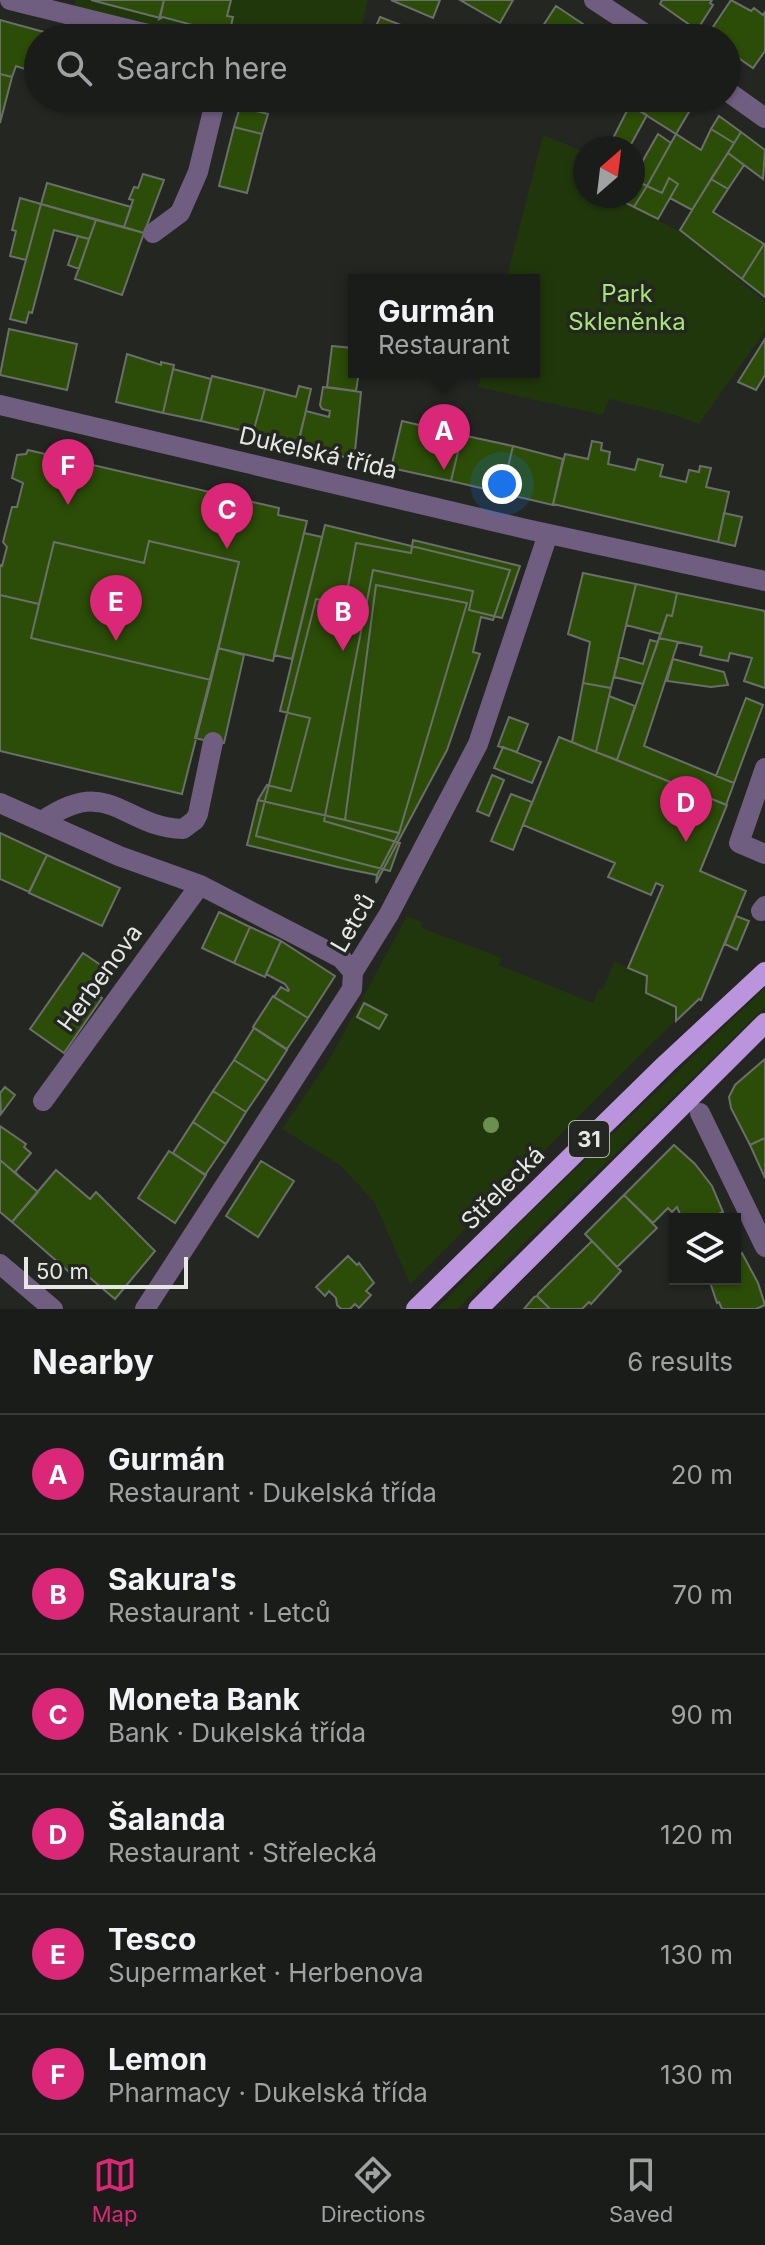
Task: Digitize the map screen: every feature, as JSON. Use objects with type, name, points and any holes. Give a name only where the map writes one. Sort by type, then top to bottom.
[{"type":"main road","name":"Střelecká","points":[[416,1309],[666,1064],[765,972]]},
{"type":"main road","name":"31","points":[[478,1309],[765,1023]]},
{"type":"street","points":[[10,0],[107,24]]},
{"type":"street","points":[[594,0],[631,24]]},
{"type":"street","points":[[741,101],[765,118]]},
{"type":"street","points":[[153,233],[180,213],[198,172],[213,112]]},
{"type":"street","name":"Dukelská třída","points":[[0,405],[548,534],[765,581]]},
{"type":"street","name":"Letců","points":[[145,1309],[352,989],[353,972],[389,914],[478,744],[548,534]]},
{"type":"street","points":[[42,821],[90,800],[119,807],[162,827],[183,829],[195,820],[213,742]]},
{"type":"street","points":[[765,768],[739,843],[765,854]]},
{"type":"street","points":[[0,803],[119,856],[200,885],[341,958],[353,972]]},
{"type":"street","name":"Herbenova","points":[[43,1101],[200,885]]},
{"type":"street","points":[[700,1113],[765,1247]]},
{"type":"street","points":[[0,1264],[53,1309]]},
{"type":"green space","points":[[76,0],[368,0],[362,24],[69,24]]},
{"type":"green space","name":"Park Skleněnka","points":[[543,135],[573,147],[573,208],[634,208],[681,232],[765,301],[765,331],[699,424],[609,399],[603,415],[478,387],[480,378],[540,378],[540,274],[508,274]]},
{"type":"green space","points":[[407,916],[421,922],[422,928],[502,958],[499,965],[593,1003],[599,989],[603,989],[614,961],[648,977],[646,993],[675,1007],[677,1019],[410,1284],[375,1203],[341,1166],[282,1129],[329,1060]]},
{"type":"green space","points":[[765,988],[765,1007],[457,1309],[437,1309],[517,1225]]},
{"type":"building","points":[[91,0],[164,0],[160,18]]},
{"type":"building","points":[[164,0],[231,0],[227,16],[233,17],[231,24],[189,24],[163,17],[159,19]]},
{"type":"building","points":[[391,0],[440,0],[433,18]]},
{"type":"building","points":[[460,0],[513,0],[500,23]]},
{"type":"building","points":[[662,0],[712,0],[710,3],[713,5],[701,24],[688,24],[660,4]]},
{"type":"building","points":[[731,0],[751,11],[754,8],[763,15],[765,12],[765,51],[753,68],[741,60],[741,24],[715,24]]},
{"type":"building","points":[[556,6],[583,24],[544,24]]},
{"type":"building","points":[[380,17],[398,24],[377,24]]},
{"type":"building","points":[[0,20],[24,27],[24,69],[16,66],[12,77],[0,74]]},
{"type":"building","points":[[0,74],[12,77],[0,123]]},
{"type":"building","points":[[238,112],[268,114],[262,134],[234,127]]},
{"type":"building","points":[[626,112],[647,115],[636,136],[614,136]]},
{"type":"building","points":[[641,112],[689,112],[676,134]]},
{"type":"building","points":[[719,116],[741,132],[734,143],[711,129]]},
{"type":"building","points":[[234,127],[262,134],[247,193],[219,186]]},
{"type":"building","points":[[711,129],[734,143],[692,210],[670,198],[678,184],[669,178],[662,193],[647,186],[676,134],[701,150]]},
{"type":"building","points":[[741,132],[765,150],[763,179],[728,153]]},
{"type":"building","points":[[658,134],[671,143],[647,186],[645,157]]},
{"type":"building","points":[[728,153],[744,165],[728,189],[711,179]]},
{"type":"building","points":[[143,174],[164,180],[144,233],[124,227],[133,200],[129,199],[134,187],[138,188]]},
{"type":"building","points":[[669,178],[678,184],[658,219],[636,208],[645,208],[647,186],[662,193]]},
{"type":"building","points":[[711,179],[728,189],[713,212],[764,244],[742,279],[680,230]]},
{"type":"building","points":[[47,183],[131,207],[124,227],[41,204]]},
{"type":"building","points":[[20,198],[41,204],[26,260],[10,256],[16,231],[12,230]]},
{"type":"building","points":[[41,204],[96,220],[89,239],[54,230],[32,313],[29,312],[26,323],[10,319]]},
{"type":"building","points":[[96,220],[144,233],[122,295],[75,279]]},
{"type":"building","points":[[78,236],[89,239],[79,269],[68,265]]},
{"type":"building","points":[[765,244],[765,297],[742,279]]},
{"type":"building","points":[[9,329],[77,344],[67,390],[0,375]]},
{"type":"building","points":[[765,339],[765,375],[756,390],[738,382]]},
{"type":"building","points":[[332,346],[348,348],[348,378],[358,378],[356,391],[327,387]]},
{"type":"building","points":[[127,354],[161,365],[161,362],[174,365],[163,413],[116,402]]},
{"type":"building","points":[[173,369],[211,379],[201,421],[163,413]]},
{"type":"building","points":[[212,376],[265,389],[253,433],[201,421]]},
{"type":"building","points":[[299,386],[311,389],[298,445],[253,433],[265,389],[296,397]]},
{"type":"building","points":[[323,387],[361,392],[355,451],[349,458],[297,446],[306,411],[329,417],[330,411],[322,409],[320,405]]},
{"type":"building","points":[[402,421],[462,435],[451,481],[391,468]]},
{"type":"building","points":[[462,435],[513,446],[502,493],[451,481]]},
{"type":"building","points":[[592,441],[602,443],[601,450],[610,452],[608,464],[635,470],[638,459],[663,465],[660,476],[686,482],[689,470],[699,472],[700,466],[711,468],[706,487],[729,492],[718,542],[553,504],[565,454],[588,459]]},
{"type":"building","points":[[513,446],[563,459],[553,505],[502,493]]},
{"type":"building","points":[[28,450],[279,508],[278,515],[307,521],[273,661],[218,648],[239,562],[149,541],[144,563],[54,542],[39,604],[0,595],[0,565],[7,547],[3,542],[12,507],[17,507],[23,483],[12,478],[17,455],[26,454]]},
{"type":"building","points":[[724,513],[742,517],[735,546],[718,542]]},
{"type":"building","points":[[325,525],[510,570],[493,620],[481,617],[473,652],[480,654],[447,750],[376,883],[377,875],[399,833],[467,603],[376,585],[345,820],[258,800],[267,785],[291,791],[310,718],[280,711]]},
{"type":"building","points":[[304,533],[322,537],[292,659],[274,655]]},
{"type":"building","points":[[413,540],[520,566],[502,618],[469,610],[473,591],[373,570],[324,821],[400,843],[390,871],[256,836],[316,599],[345,603],[356,543],[411,553]]},
{"type":"building","points":[[149,541],[239,562],[211,680],[31,638],[54,542],[144,563]]},
{"type":"building","points":[[583,573],[636,584],[611,688],[583,683],[590,642],[568,634]]},
{"type":"building","points":[[636,584],[677,593],[672,616],[667,615],[661,634],[626,625]]},
{"type":"building","points":[[376,585],[467,603],[399,833],[345,820]]},
{"type":"building","points":[[677,593],[765,611],[765,688],[744,681],[752,658],[730,653],[728,661],[717,659],[700,655],[702,647],[659,638],[667,615],[672,616]]},
{"type":"building","points":[[0,595],[39,604],[31,638],[211,680],[182,794],[0,751]]},
{"type":"building","points":[[659,638],[678,642],[644,746],[734,783],[726,805],[617,760]]},
{"type":"building","points":[[650,640],[658,642],[643,684],[614,677],[619,657],[643,664]]},
{"type":"building","points":[[218,648],[244,655],[224,743],[220,744],[195,738]]},
{"type":"building","points":[[673,659],[724,672],[728,685],[711,687],[667,681]]},
{"type":"building","points":[[583,683],[611,688],[596,752],[572,742]]},
{"type":"building","points":[[609,696],[635,706],[617,760],[596,752]]},
{"type":"building","points":[[746,698],[763,705],[734,783],[716,776]]},
{"type":"building","points":[[509,717],[528,724],[517,752],[498,746]]},
{"type":"building","points":[[559,737],[727,805],[700,871],[746,891],[701,1000],[676,1021],[676,1007],[646,993],[647,976],[628,968],[663,886],[656,883],[651,895],[608,877],[615,863],[523,825]]},
{"type":"building","points":[[503,747],[541,762],[532,783],[494,768]]},
{"type":"building","points":[[492,775],[504,780],[489,816],[477,811]]},
{"type":"building","points":[[511,794],[532,802],[513,850],[491,841]]},
{"type":"building","points":[[258,800],[399,833],[377,875],[342,868],[247,845]]},
{"type":"building","points":[[0,833],[47,855],[29,892],[0,879]]},
{"type":"building","points":[[47,855],[120,888],[102,926],[29,893]]},
{"type":"building","points":[[219,912],[250,927],[234,963],[202,948]]},
{"type":"building","points":[[736,916],[749,921],[737,950],[725,944]]},
{"type":"building","points":[[250,927],[281,941],[265,977],[234,963]]},
{"type":"building","points":[[281,941],[335,976],[308,1018],[274,997],[281,987],[289,990],[285,984],[266,974]]},
{"type":"building","points":[[83,953],[108,970],[93,991],[102,998],[64,1053],[30,1029]]},
{"type":"building","points":[[273,996],[308,1018],[287,1049],[253,1027]]},
{"type":"building","points":[[364,1003],[387,1015],[379,1029],[357,1017]]},
{"type":"building","points":[[254,1028],[287,1050],[267,1081],[234,1060]]},
{"type":"building","points":[[765,1059],[765,1138],[750,1145],[731,1108],[729,1097],[735,1085]]},
{"type":"building","points":[[234,1060],[267,1081],[246,1112],[213,1091]]},
{"type":"building","points":[[5,1087],[15,1095],[1,1114],[0,1093]]},
{"type":"building","points":[[213,1091],[246,1112],[226,1144],[193,1122]]},
{"type":"building","points":[[193,1122],[226,1144],[205,1175],[173,1153]]},
{"type":"building","points":[[0,1126],[26,1144],[24,1147],[31,1153],[15,1172],[23,1180],[0,1160]]},
{"type":"building","points":[[765,1138],[765,1178],[750,1145]]},
{"type":"building","points":[[674,1145],[695,1164],[712,1186],[723,1212],[680,1213],[677,1207],[672,1212],[668,1208],[653,1223],[624,1195]]},
{"type":"building","points":[[169,1151],[206,1175],[175,1223],[138,1198]]},
{"type":"building","points":[[0,1160],[38,1192],[12,1222],[0,1212]]},
{"type":"building","points":[[261,1161],[294,1181],[258,1237],[226,1216]]},
{"type":"building","points":[[56,1170],[90,1199],[96,1192],[155,1251],[115,1299],[83,1272],[76,1278],[12,1222]]},
{"type":"building","points":[[624,1195],[657,1228],[617,1267],[585,1234]]},
{"type":"building","points":[[592,1241],[621,1271],[591,1304],[589,1302],[582,1309],[550,1309],[537,1296]]},
{"type":"building","points":[[741,1254],[758,1283],[765,1305],[756,1309],[722,1309],[711,1285],[741,1285]]},
{"type":"building","points":[[348,1256],[357,1265],[359,1263],[374,1283],[366,1291],[371,1295],[359,1308],[355,1304],[350,1309],[341,1309],[329,1291],[325,1296],[316,1287]]},
{"type":"building","points":[[537,1296],[550,1309],[524,1309],[534,1297]]},
{"type":"place","name":"Gurmán","points":[[444,470]]},
{"type":"place","name":"Lemon","points":[[68,505]]},
{"type":"place","name":"Moneta Bank","points":[[227,549]]},
{"type":"place","name":"Tesco","points":[[116,641]]},
{"type":"place","name":"Sakura's","points":[[343,651]]},
{"type":"place","name":"Šalanda","points":[[686,842]]}]
